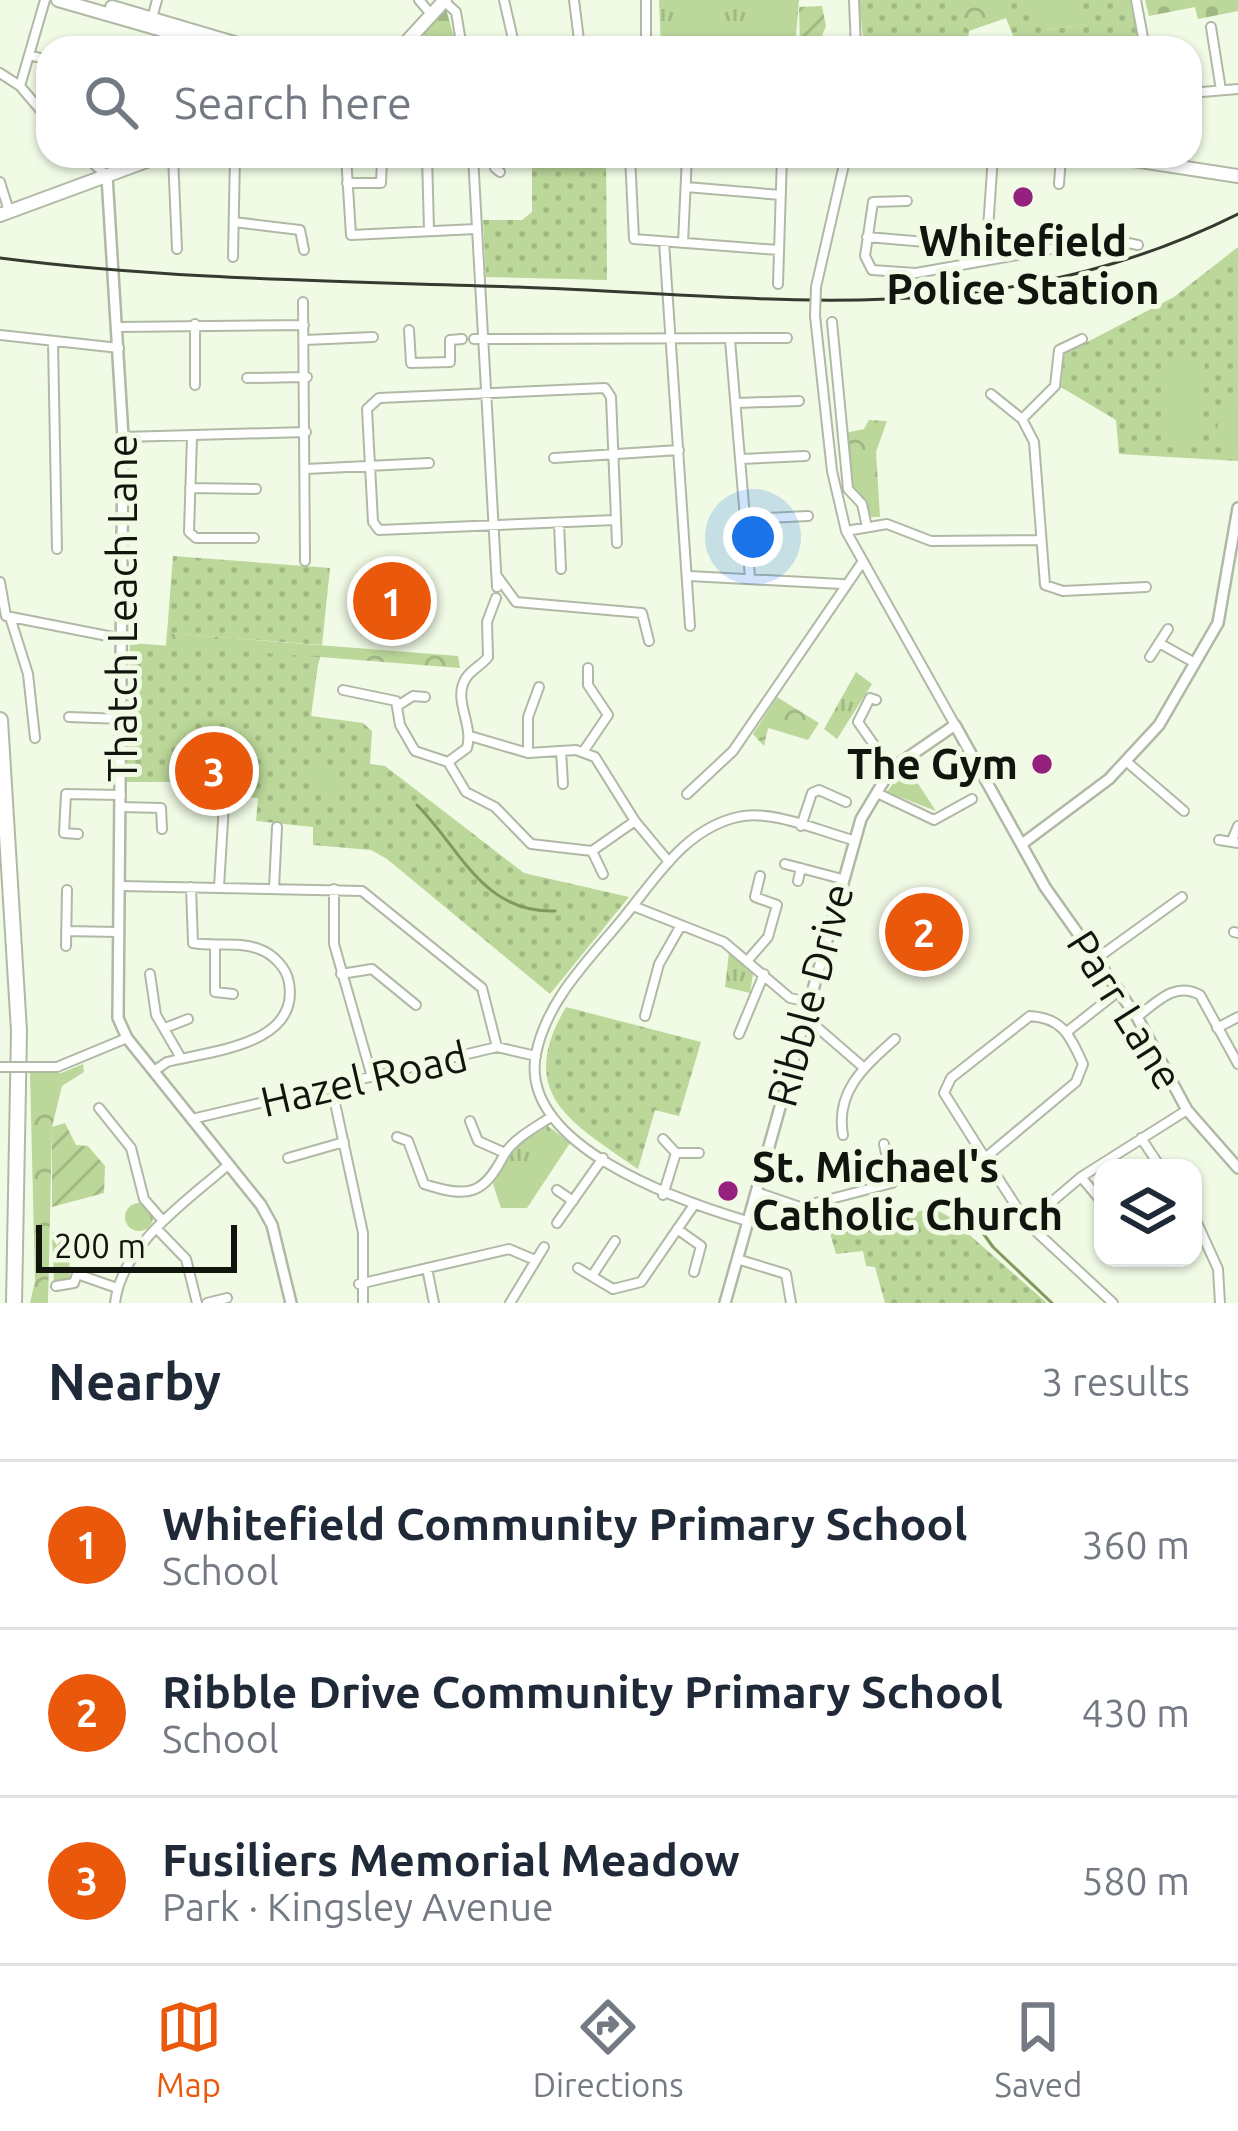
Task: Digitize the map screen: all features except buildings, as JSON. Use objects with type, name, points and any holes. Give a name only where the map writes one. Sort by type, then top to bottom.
[{"type":"highway","points":[[0,720],[19,1031],[15,1297]]},
{"type":"main road","points":[[58,0],[202,36]]},
{"type":"main road","points":[[88,0],[187,36]]},
{"type":"main road","points":[[407,36],[444,0]]},
{"type":"main road","points":[[5,214],[128,168]]},
{"type":"main road","points":[[1198,168],[1238,176]]},
{"type":"street","points":[[20,86],[45,0]]},
{"type":"street","points":[[151,22],[158,0]]},
{"type":"street","points":[[419,0],[431,14]]},
{"type":"street","points":[[444,0],[456,12],[460,36]]},
{"type":"street","points":[[504,0],[512,36]]},
{"type":"street","points":[[574,0],[578,36]]},
{"type":"street","points":[[646,0],[646,36]]},
{"type":"street","points":[[854,0],[856,36]]},
{"type":"street","points":[[1136,0],[1143,36]]},
{"type":"street","points":[[1211,27],[1222,90]]},
{"type":"street","points":[[29,55],[36,57]]},
{"type":"street","points":[[0,73],[36,104]]},
{"type":"street","points":[[1202,92],[1238,89]]},
{"type":"street","points":[[89,168],[90,183]]},
{"type":"street","points":[[98,168],[107,176]]},
{"type":"street","points":[[174,168],[177,249]]},
{"type":"street","points":[[233,257],[235,168]]},
{"type":"street","points":[[346,168],[351,235],[476,229]]},
{"type":"street","points":[[347,183],[381,184],[382,168]]},
{"type":"street","points":[[427,168],[429,230]]},
{"type":"street","points":[[473,168],[478,339],[490,392],[497,582],[516,602],[642,613],[649,641]]},
{"type":"street","points":[[495,168],[500,172]]},
{"type":"street","points":[[631,168],[634,239],[778,250]]},
{"type":"street","points":[[683,243],[687,168]]},
{"type":"street","points":[[778,284],[782,168]]},
{"type":"street","points":[[843,168],[816,287],[832,471],[846,531],[861,564],[956,725]]},
{"type":"street","points":[[986,258],[992,168]]},
{"type":"street","points":[[1059,184],[1060,168]]},
{"type":"street","name":"Thatch Leach Lane","points":[[107,176],[123,437],[118,1018],[127,1038]]},
{"type":"street","points":[[0,182],[5,214]]},
{"type":"street","points":[[686,187],[781,195]]},
{"type":"street","points":[[907,201],[877,199],[865,261],[875,272],[910,274],[1108,239],[1124,246],[1138,245]]},
{"type":"street","points":[[234,222],[300,230],[304,250]]},
{"type":"street","points":[[867,238],[922,240]]},
{"type":"street","points":[[664,242],[690,626]]},
{"type":"street","points":[[303,302],[305,561]]},
{"type":"street","points":[[832,322],[848,489],[862,504],[867,527]]},
{"type":"street","points":[[195,324],[195,385]]},
{"type":"street","points":[[118,327],[304,325]]},
{"type":"street","points":[[409,330],[411,363],[450,362],[450,340],[462,339]]},
{"type":"street","points":[[0,335],[118,348]]},
{"type":"street","points":[[305,340],[373,337]]},
{"type":"street","points":[[478,339],[787,338]]},
{"type":"street","points":[[1022,419],[1055,386],[1059,350],[1082,339]]},
{"type":"street","points":[[730,340],[750,577]]},
{"type":"street","points":[[53,341],[57,548]]},
{"type":"street","points":[[247,378],[307,377]]},
{"type":"street","points":[[615,520],[379,530],[373,522],[367,409],[373,402],[490,392],[599,386],[609,391],[617,544]]},
{"type":"street","points":[[991,394],[1022,419],[1034,442],[1045,585],[1063,590],[1146,586]]},
{"type":"street","points":[[736,403],[799,401]]},
{"type":"street","points":[[123,437],[306,432]]},
{"type":"street","points":[[192,436],[189,532],[196,538],[254,538]]},
{"type":"street","points":[[554,458],[679,450]]},
{"type":"street","points":[[740,458],[805,456]]},
{"type":"street","points":[[306,469],[429,463]]},
{"type":"street","points":[[190,488],[256,488]]},
{"type":"street","points":[[1022,844],[1127,763],[1159,725],[1218,622],[1234,569],[1238,508]]},
{"type":"street","points":[[746,519],[808,517]]},
{"type":"street","points":[[559,523],[561,569]]},
{"type":"street","points":[[846,531],[887,524],[932,542],[1038,540]]},
{"type":"street","points":[[687,794],[733,752],[843,584],[861,564]]},
{"type":"street","points":[[689,576],[843,584]]},
{"type":"street","points":[[0,582],[28,674],[35,738]]},
{"type":"street","points":[[448,763],[467,748],[470,736],[460,692],[469,673],[488,657],[485,634],[496,598]]},
{"type":"street","points":[[7,615],[124,639]]},
{"type":"street","points":[[1150,657],[1168,629]]},
{"type":"street","points":[[1159,643],[1195,663]]},
{"type":"street","points":[[583,752],[608,715],[586,673]]},
{"type":"street","points":[[528,753],[528,717],[538,687]]},
{"type":"street","points":[[343,690],[384,696],[399,705]]},
{"type":"street","points":[[399,705],[413,696],[425,697]]},
{"type":"street","points":[[876,700],[870,698],[858,722],[891,769]]},
{"type":"street","points":[[399,705],[400,725],[415,751],[448,763],[466,792],[496,807],[520,839],[559,851],[592,851],[635,821]]},
{"type":"street","points":[[69,717],[123,719]]},
{"type":"street","name":"Ribble Drive","points":[[725,1303],[853,840],[891,769],[956,725]]},
{"type":"street","name":"Parr Lane","points":[[956,725],[1022,844],[1137,1017],[1187,1110],[1238,1168]]},
{"type":"street","points":[[470,736],[528,753],[583,752],[602,765],[635,821],[669,862]]},
{"type":"street","points":[[561,751],[562,784]]},
{"type":"street","points":[[1127,763],[1184,811]]},
{"type":"street","points":[[801,826],[812,793],[819,790],[846,802]]},
{"type":"street","points":[[875,792],[934,820],[972,799]]},
{"type":"street","points":[[78,834],[64,833],[66,794],[161,808],[162,829]]},
{"type":"street","points":[[219,886],[224,804]]},
{"type":"street","points":[[747,1221],[663,1195],[603,1158],[551,1117],[536,1084],[536,1056],[559,996],[699,832],[740,816],[853,840]]},
{"type":"street","points":[[1219,839],[1236,841],[1238,826]]},
{"type":"street","points":[[274,887],[277,827]]},
{"type":"street","points":[[592,851],[602,868]]},
{"type":"street","points":[[785,864],[842,879]]},
{"type":"street","points":[[798,881],[801,868]]},
{"type":"street","points":[[748,960],[768,937],[777,905],[755,897],[760,876]]},
{"type":"street","points":[[120,886],[362,891],[482,988],[497,1047]]},
{"type":"street","points":[[154,1071],[181,1058],[270,1033],[286,1012],[289,982],[275,958],[254,946],[191,940],[191,887]]},
{"type":"street","points":[[334,889],[334,944],[371,1077]]},
{"type":"street","points":[[66,946],[67,890]]},
{"type":"street","points":[[1096,958],[1182,897]]},
{"type":"street","points":[[633,907],[724,942],[790,998],[809,1002]]},
{"type":"street","points":[[645,1016],[658,964],[680,927]]},
{"type":"street","points":[[66,931],[118,932]]},
{"type":"street","points":[[215,945],[215,992],[233,994]]},
{"type":"street","points":[[341,974],[372,969],[416,1005]]},
{"type":"street","points":[[150,974],[156,1015],[181,1058]]},
{"type":"street","points":[[739,1034],[764,974]]},
{"type":"street","points":[[1137,1017],[1180,988],[1200,995],[1238,1064]]},
{"type":"street","points":[[1068,1031],[1120,990]]},
{"type":"street","points":[[985,1158],[1076,1082],[1084,1064],[1068,1031],[1051,1017],[1030,1016],[951,1078],[944,1093],[985,1158],[1027,1223],[1113,1303]]},
{"type":"street","points":[[1217,1028],[1238,1017]]},
{"type":"street","points":[[165,1028],[188,1019]]},
{"type":"street","points":[[803,1023],[818,1028],[863,1067]]},
{"type":"street","points":[[0,1067],[57,1067],[127,1038],[272,1225],[291,1303]]},
{"type":"street","points":[[843,1135],[842,1101],[863,1067],[895,1039]]},
{"type":"street","name":"Hazel Road","points":[[192,1119],[497,1047],[536,1056]]},
{"type":"street","points":[[332,1089],[365,1247],[358,1284],[363,1303]]},
{"type":"street","points":[[99,1108],[131,1148],[144,1199],[186,1259],[197,1303]]},
{"type":"street","points":[[1027,1223],[1081,1177],[1187,1110]]},
{"type":"street","points":[[397,1137],[410,1138],[420,1188],[479,1189],[495,1178],[505,1153],[551,1117]]},
{"type":"street","points":[[470,1121],[478,1141],[505,1153]]},
{"type":"street","points":[[1141,1138],[1155,1159]]},
{"type":"street","points":[[662,1139],[676,1153],[699,1154]]},
{"type":"street","points":[[288,1158],[344,1142]]},
{"type":"street","points":[[756,1192],[800,1207],[892,1183],[884,1144]]},
{"type":"street","points":[[663,1195],[676,1153]]},
{"type":"street","points":[[557,1223],[603,1158]]},
{"type":"street","points":[[116,1303],[117,1288],[160,1225],[228,1165]]},
{"type":"street","points":[[1081,1177],[1094,1192]]},
{"type":"street","points":[[557,1190],[573,1201]]},
{"type":"street","points":[[578,1268],[613,1289],[641,1282],[694,1204]]},
{"type":"street","points":[[677,1229],[701,1246],[694,1272]]},
{"type":"street","points":[[1202,1234],[1218,1269],[1220,1303]]},
{"type":"street","points":[[592,1276],[615,1240]]},
{"type":"street","points":[[510,1303],[544,1247]]},
{"type":"street","points":[[358,1284],[509,1249],[535,1260]]},
{"type":"street","points":[[737,1259],[786,1274],[791,1303]]},
{"type":"street","points":[[428,1268],[434,1303]]},
{"type":"street","points":[[56,1286],[74,1283],[77,1274],[117,1288]]},
{"type":"street","points":[[207,1303],[226,1298]]},
{"type":"green space","points":[[659,0],[799,0],[796,36],[660,36]]},
{"type":"green space","points":[[859,0],[946,0],[969,31],[968,36],[863,36]]},
{"type":"green space","points":[[936,0],[1030,0],[1045,33],[1013,36],[1006,18],[958,36]]},
{"type":"green space","points":[[1008,0],[1027,0],[1047,30],[1085,24],[1082,0],[1130,0],[1138,36],[1014,36],[1007,18]]},
{"type":"green space","points":[[1027,0],[1082,0],[1086,24],[1046,30]]},
{"type":"green space","points":[[1145,0],[1238,0],[1238,11],[1198,19],[1195,7],[1149,16]]},
{"type":"green space","points":[[822,6],[826,26],[822,36],[800,36],[799,7]]},
{"type":"green space","points":[[446,9],[454,36],[424,34]]},
{"type":"green space","points":[[532,168],[606,168],[607,280],[486,277],[483,220],[522,220],[532,212]]},
{"type":"green space","points":[[1238,247],[1238,461],[1119,454],[1116,420],[1061,387],[1064,354],[1174,297]]},
{"type":"green space","points":[[1165,358],[1205,359],[1202,446],[1162,444]]},
{"type":"green space","points":[[1221,407],[1238,409],[1236,445],[1215,442]]},
{"type":"green space","points":[[869,420],[887,421],[876,452],[880,517],[869,517],[851,486],[845,433],[864,429]]},
{"type":"green space","points":[[173,556],[330,568],[322,645],[167,633]]},
{"type":"green space","points":[[167,633],[458,656],[460,668],[320,657],[318,665],[165,654]]},
{"type":"green space","points":[[130,643],[319,657],[311,716],[363,723],[372,731],[370,764],[385,766],[524,873],[629,897],[550,994],[371,850],[313,845],[313,827],[256,821],[258,798],[191,793],[191,782],[126,782]]},
{"type":"green space","points":[[856,672],[872,684],[837,739],[824,729]]},
{"type":"green space","points":[[777,697],[819,723],[808,740],[768,728],[764,746],[753,734]]},
{"type":"green space","points":[[315,765],[340,782],[330,798],[304,781]]},
{"type":"green space","points":[[906,766],[909,770],[936,811],[887,792]]},
{"type":"green space","points":[[729,953],[753,974],[750,993],[725,987]]},
{"type":"green space","points":[[566,1007],[701,1042],[679,1116],[655,1110],[638,1169],[573,1121],[549,1085],[546,1063],[551,1037]]},
{"type":"green space","points":[[83,1064],[84,1072],[62,1086],[52,1127],[48,1303],[30,1303],[35,1281],[30,1073],[61,1073]]},
{"type":"green space","points":[[65,1123],[76,1145],[88,1146],[105,1166],[104,1193],[52,1207],[52,1127]]},
{"type":"green space","points":[[548,1126],[570,1143],[527,1208],[501,1208],[493,1184],[516,1146]]},
{"type":"green space","points":[[139,1203],[149,1207],[153,1217],[149,1227],[139,1231],[129,1227],[125,1217],[129,1207]]},
{"type":"green space","points":[[933,1208],[1047,1303],[885,1303],[875,1267],[866,1266],[863,1251],[836,1254],[830,1233]]},
{"type":"green space","points":[[52,1232],[69,1239],[70,1279],[54,1282]]},
{"type":"waterway","points":[[417,805],[491,890],[530,909],[555,911]]},
{"type":"waterway","points":[[975,1222],[993,1247],[1052,1303]]},
{"type":"tram line","points":[[0,258],[258,278],[795,300],[883,299],[971,293],[1059,278],[1148,252],[1238,214]]},
{"type":"place","name":"Whitefield Police Station","points":[[1023,197]]},
{"type":"place","name":"Whitefield Community Primary School","points":[[392,601]]},
{"type":"place","name":"The Gym","points":[[1042,764]]},
{"type":"place","name":"Fusiliers Memorial Meadow","points":[[214,771]]},
{"type":"place","name":"Ribble Drive Community Primary School","points":[[924,932]]},
{"type":"place","name":"St. Michael's Catholic Church","points":[[728,1191]]}]
